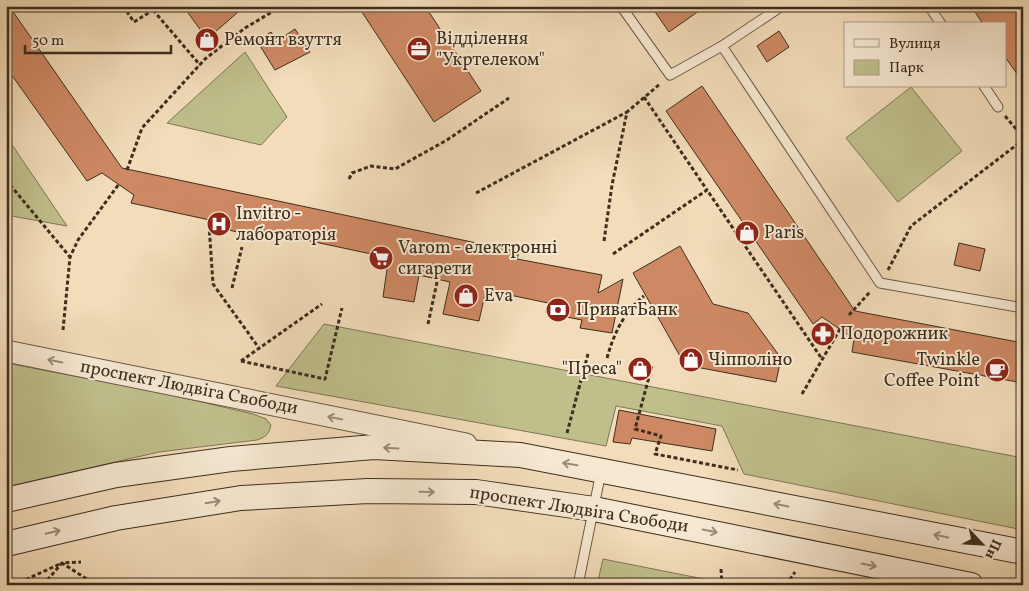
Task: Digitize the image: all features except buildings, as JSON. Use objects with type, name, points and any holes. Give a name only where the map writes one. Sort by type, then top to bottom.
[{"type":"main road","name":"проспект Людвіга Свободи","points":[[6,500],[116,476],[232,459],[374,447],[520,455],[1023,552]]},
{"type":"main road","name":"проспект Людвіга Свободи","points":[[6,544],[116,518],[251,497],[368,491],[476,492],[594,509],[971,585]]},
{"type":"street","name":"проспект Людвіга Свободи","points":[[6,351],[520,455]]},
{"type":"lane","points":[[621,6],[670,75],[722,46],[782,6]]},
{"type":"lane","points":[[929,6],[940,22]]},
{"type":"lane","points":[[722,46],[880,283],[1023,308]]},
{"type":"lane","points":[[985,88],[998,107]]},
{"type":"lane","points":[[578,585],[601,470]]},
{"type":"path","points":[[123,6],[134,22],[158,6]]},
{"type":"path","points":[[127,170],[142,128],[200,64],[246,28],[282,6]]},
{"type":"path","points":[[153,10],[200,64]]},
{"type":"path","points":[[476,193],[627,112],[670,75]]},
{"type":"path","points":[[644,97],[822,359]]},
{"type":"path","points":[[350,179],[352,172],[371,166],[394,169],[447,140],[510,98]]},
{"type":"path","points":[[849,316],[858,303],[880,283],[912,226],[1023,138],[998,107]]},
{"type":"path","points":[[604,241],[612,185],[627,112]]},
{"type":"path","points":[[6,180],[70,257]]},
{"type":"path","points":[[63,330],[70,257],[78,240],[119,184]]},
{"type":"path","points":[[613,254],[707,190]]},
{"type":"path","points":[[208,225],[213,284],[259,348]]},
{"type":"path","points":[[232,288],[242,247]]},
{"type":"path","points":[[428,324],[436,282]]},
{"type":"path","points":[[608,358],[613,337],[630,307],[644,296]]},
{"type":"path","points":[[322,304],[241,361],[325,380],[342,308]]},
{"type":"path","points":[[802,394],[840,330]]},
{"type":"path","points":[[567,434],[588,354]]},
{"type":"path","points":[[652,366],[635,429],[661,436],[655,454],[738,470]]},
{"type":"path","points":[[14,585],[62,563],[81,562]]},
{"type":"path","points":[[43,585],[62,563]]},
{"type":"path","points":[[62,563],[96,585]]},
{"type":"path","points":[[721,569],[722,585]]},
{"type":"path","points":[[786,585],[796,569]]},
{"type":"green space","points":[[245,52],[287,117],[261,145],[167,123]]},
{"type":"green space","points":[[912,88],[962,151],[898,202],[846,138]]},
{"type":"green space","points":[[6,136],[67,226],[6,215]]},
{"type":"green space","points":[[324,324],[1023,458],[1023,530],[744,474],[722,426],[616,406],[606,446],[276,386]]},
{"type":"green space","points":[[6,363],[163,393],[253,414],[266,419],[271,425],[267,435],[257,440],[159,452],[6,487]]},
{"type":"green space","points":[[603,559],[734,585],[597,585]]},
{"type":"place","name":"Ремонт взуття","points":[[207,40]]},
{"type":"place","name":"Відділення \"Укртелеком\"","points":[[419,49]]},
{"type":"place","name":"Invitro - лабораторія","points":[[219,224]]},
{"type":"place","name":"Paris","points":[[747,233]]},
{"type":"place","name":"Varom - електронні сигарети","points":[[381,258]]},
{"type":"place","name":"Eva","points":[[466,296]]},
{"type":"place","name":"ПриватБанк","points":[[558,310]]},
{"type":"place","name":"Подорожник","points":[[823,334]]},
{"type":"place","name":"Чіпполіно","points":[[691,360]]},
{"type":"place","name":"\"Преса\"","points":[[640,369]]},
{"type":"place","name":"Twinkle Coffee Point","points":[[997,370]]}]
